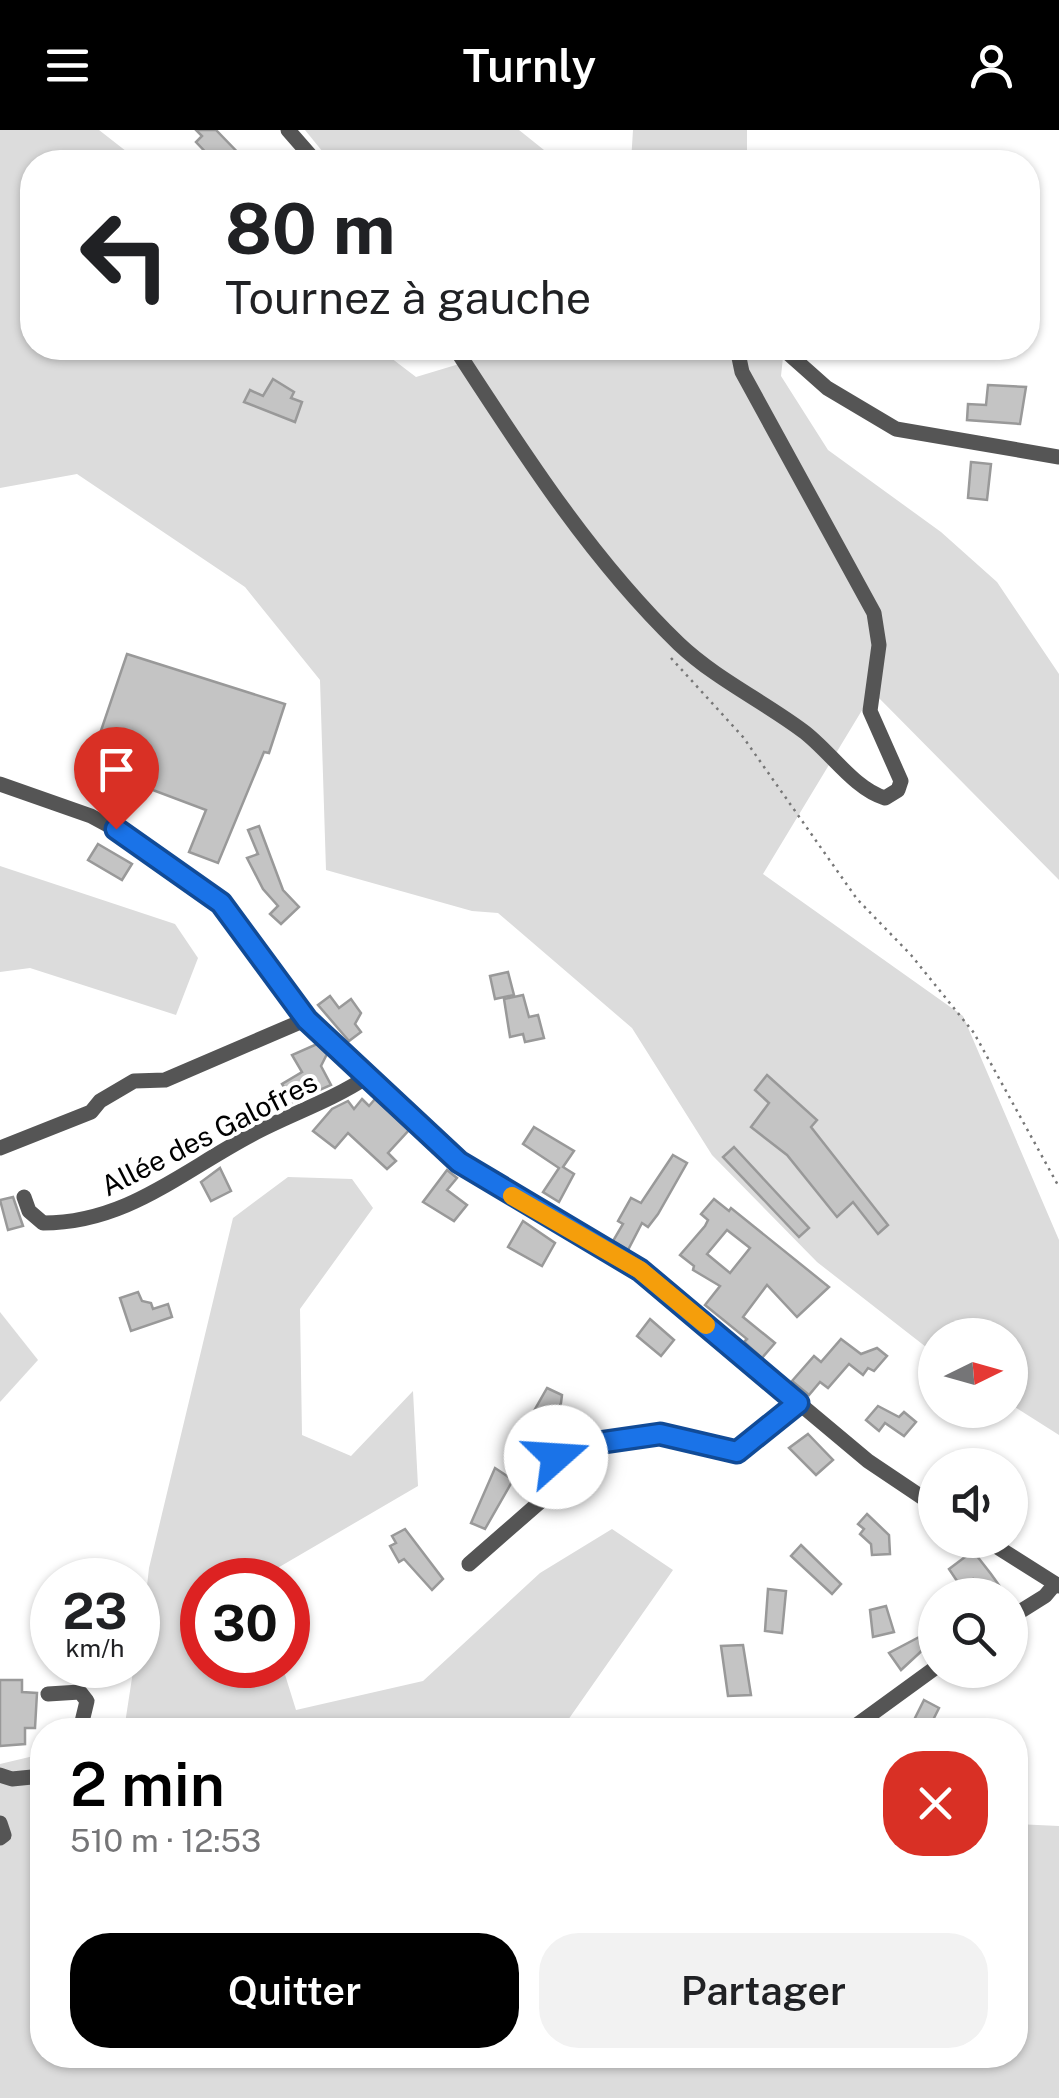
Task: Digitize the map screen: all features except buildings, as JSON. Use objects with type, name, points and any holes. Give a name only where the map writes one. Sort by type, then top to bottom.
[{"type":"street","points":[[288,130],[306,150]]},
{"type":"street","points":[[463,360],[578,527],[670,634],[708,668],[805,732],[868,790],[885,798],[898,790],[901,782],[870,710],[879,644],[874,613],[742,372],[740,360]]},
{"type":"street","points":[[796,360],[827,388],[896,429],[1059,457]]},
{"type":"street","points":[[0,784],[91,816],[190,878],[221,903],[307,1020],[459,1162],[640,1270],[868,1461],[918,1495]]},
{"type":"street","points":[[0,1148],[91,1112],[100,1101],[134,1081],[166,1080],[307,1020]]},
{"type":"street","name":"Allée des Galofres","points":[[24,1197],[28,1211],[43,1224],[94,1219],[143,1201],[220,1151],[329,1102],[366,1077]]},
{"type":"street","points":[[469,1564],[556,1487],[556,1457],[563,1448],[660,1434],[737,1452],[798,1403]]},
{"type":"street","points":[[1014,1558],[1057,1585],[1028,1607]]},
{"type":"street","points":[[866,1718],[918,1680]]},
{"type":"street","points":[[48,1694],[80,1692],[87,1701],[83,1718]]},
{"type":"street","points":[[0,1775],[12,1779],[30,1777]]},
{"type":"street","points":[[0,1823],[4,1835],[0,1838]]},
{"type":"path","points":[[668,654],[743,737],[857,899],[911,955],[974,1033],[1059,1187]]},
{"type":"shaded area","points":[[0,130],[99,130],[125,150],[20,150],[20,360],[394,360],[416,377],[472,360],[783,360],[781,376],[828,450],[941,532],[997,582],[1059,674],[1059,880],[873,692],[763,874],[963,1016],[1059,1240],[1059,1435],[1028,1415],[1028,1318],[918,1318],[918,1341],[817,1262],[712,1155],[632,1028],[498,913],[472,911],[326,870],[320,680],[245,587],[77,474],[0,488]]},
{"type":"shaded area","points":[[305,130],[519,130],[544,150],[321,150]]},
{"type":"shaded area","points":[[633,130],[747,130],[747,150],[632,150]]},
{"type":"shaded area","points":[[0,866],[175,924],[198,958],[176,1015],[30,968],[0,972]]},
{"type":"shaded area","points":[[288,1177],[352,1179],[373,1208],[300,1309],[302,1435],[351,1456],[413,1391],[418,1486],[295,1558],[180,1558],[180,1688],[289,1688],[296,1710],[423,1681],[540,1573],[612,1529],[673,1570],[569,1718],[126,1718],[130,1688],[160,1688],[160,1558],[151,1558],[233,1218]]},
{"type":"shaded area","points":[[0,1312],[38,1360],[0,1402]]},
{"type":"shaded area","points":[[30,1757],[30,2068],[1028,2068],[1028,1825],[1059,1826],[1059,2098],[0,2098],[0,1764]]},
{"type":"slow traffic","points":[[512,1196],[640,1270],[706,1325]]},
{"type":"route","points":[[116,829],[221,903],[307,1020],[459,1162],[640,1270],[798,1403],[737,1452],[660,1434],[563,1448],[556,1457]]}]
